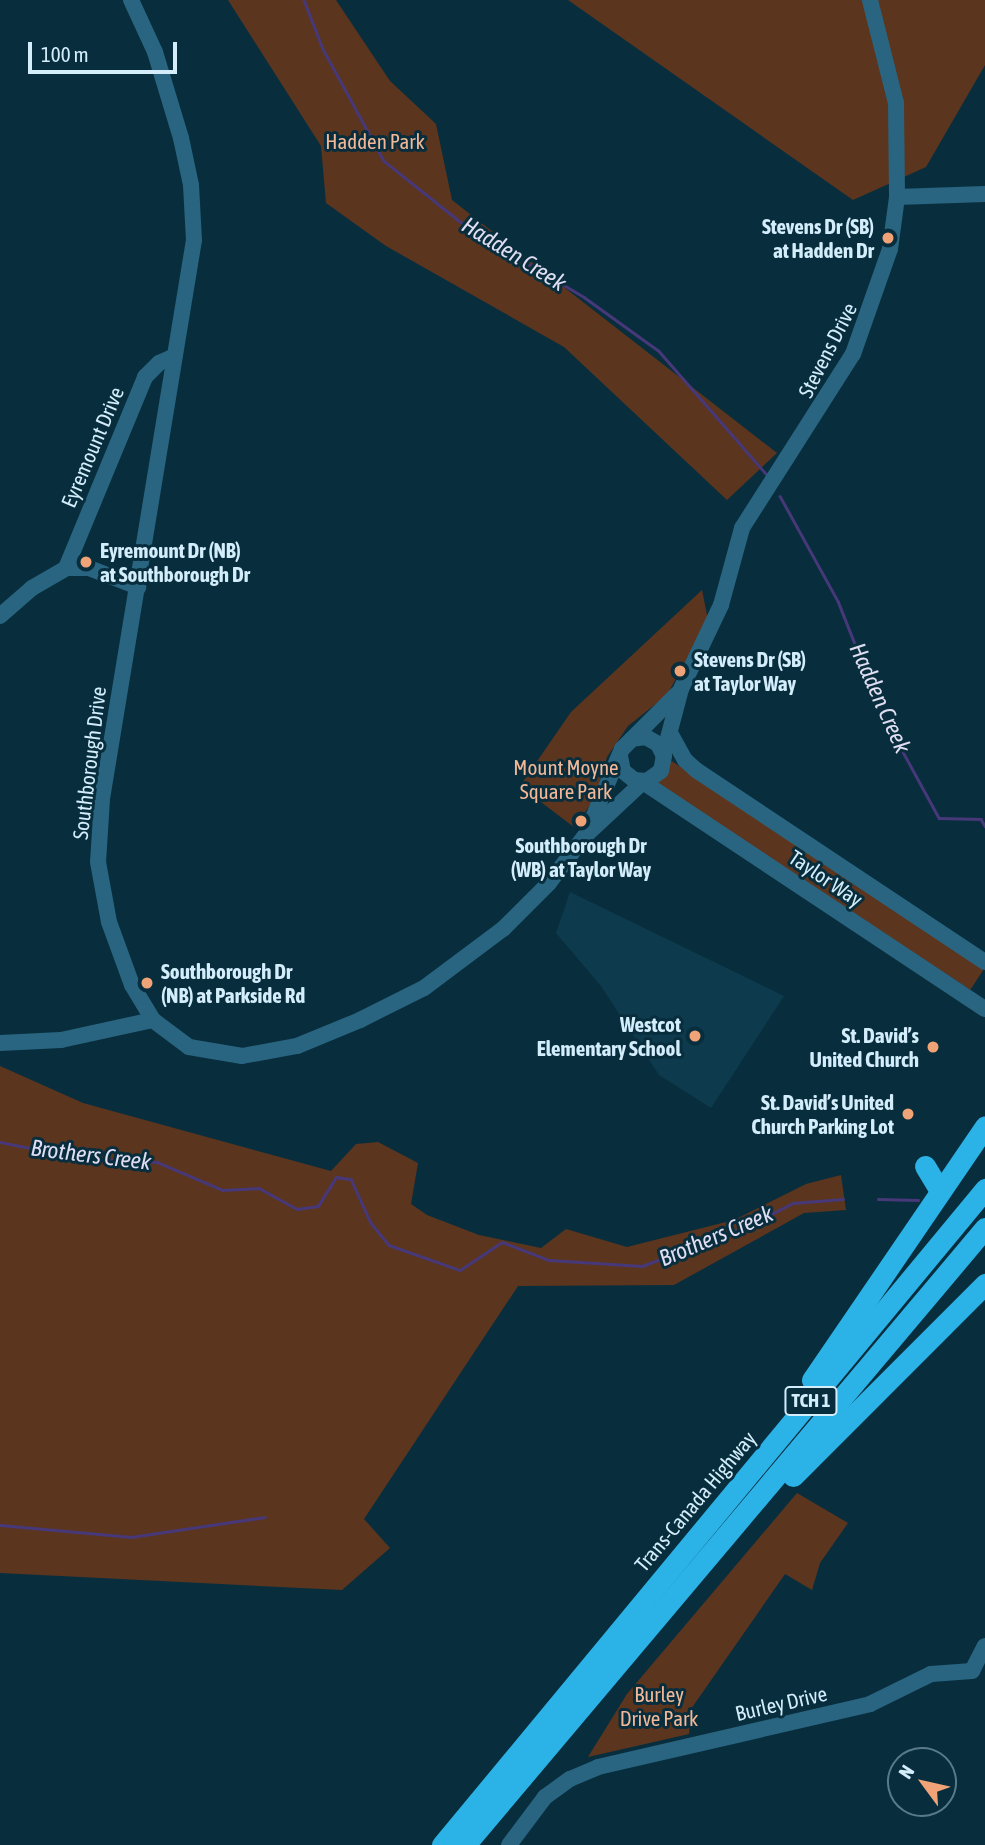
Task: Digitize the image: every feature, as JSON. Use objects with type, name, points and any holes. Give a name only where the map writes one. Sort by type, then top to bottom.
[{"type":"highway","points":[[634,1612],[819,1370],[985,1126]]},
{"type":"highway","points":[[958,1165],[973,1161],[985,1146]]},
{"type":"highway","points":[[925,1166],[940,1191]]},
{"type":"highway","name":"Trans-Canada Highway","points":[[442,1845],[985,1189]]},
{"type":"highway","name":"TCH 1","points":[[465,1845],[985,1228]]},
{"type":"highway","points":[[701,1565],[985,1284]]},
{"type":"street","name":"Southborough Drive","points":[[131,0],[170,96],[191,185],[194,240],[102,799],[98,862],[109,922],[132,985],[153,1020],[189,1047],[242,1056],[297,1046],[360,1020],[424,988],[464,961],[526,907],[584,837],[643,782]]},
{"type":"street","name":"Stevens Drive","points":[[664,752],[681,689],[713,626],[742,528],[853,354],[887,260],[897,197],[896,103],[870,0]]},
{"type":"street","points":[[897,197],[985,194]]},
{"type":"street","name":"Eyremount Drive","points":[[65,568],[145,377],[159,363],[175,356]]},
{"type":"street","points":[[0,616],[32,588],[65,568],[89,568],[138,587]]},
{"type":"street","name":"Stevens Drive","points":[[632,739],[681,689]]},
{"type":"street","name":"Taylor Way","points":[[670,733],[696,770]]},
{"type":"street","points":[[632,739],[653,739],[664,752],[661,771],[643,782],[628,776],[620,756],[632,739]]},
{"type":"street","name":"Taylor Way","points":[[664,752],[696,770],[985,962]]},
{"type":"street","name":"Southborough Drive","points":[[584,837],[620,756]]},
{"type":"street","name":"Taylor Way","points":[[643,782],[985,1009]]},
{"type":"street","points":[[0,1043],[61,1040],[153,1020]]},
{"type":"street","name":"Burley Drive","points":[[509,1845],[545,1797],[569,1779],[598,1767],[870,1704],[931,1674],[972,1671],[985,1646]]},
{"type":"shaded area","name":"Westcot Elementary School","points":[[570,892],[784,996],[711,1108],[659,1075],[601,986],[556,933]]},
{"type":"green space","name":"Hadden Park","points":[[228,0],[336,0],[390,81],[436,124],[452,200],[777,453],[727,500],[564,347],[386,246],[326,203],[321,146]]},
{"type":"green space","points":[[568,0],[985,0],[985,65],[926,167],[853,200]]},
{"type":"green space","name":"Mount Moyne Square Park","points":[[702,590],[708,620],[667,695],[628,726],[607,757],[595,797],[575,828],[520,786],[571,712]]},
{"type":"green space","points":[[670,760],[985,965],[970,990],[654,784]]},
{"type":"green space","points":[[0,1066],[83,1103],[331,1171],[356,1144],[378,1142],[418,1163],[411,1204],[427,1215],[479,1235],[541,1248],[566,1229],[627,1247],[734,1220],[806,1184],[841,1175],[846,1210],[804,1213],[674,1285],[518,1286],[364,1519],[390,1548],[342,1590],[0,1573]]},
{"type":"green space","name":"Burley Drive Park","points":[[797,1493],[848,1523],[820,1563],[812,1590],[785,1574],[691,1709],[689,1734],[588,1757],[627,1694]]},
{"type":"waterway","name":"Hadden Creek","points":[[304,0],[323,49],[384,161],[467,227],[584,297],[659,351],[767,475]]},
{"type":"waterway","name":"Hadden Creek","points":[[780,496],[838,601],[884,717],[939,818],[981,819],[985,826]]},
{"type":"waterway","name":"Brothers Creek","points":[[0,1142],[85,1159],[157,1162],[223,1190],[259,1188],[297,1209],[318,1206],[336,1177],[351,1179],[371,1223],[389,1245],[460,1270],[502,1242],[549,1260],[642,1266],[748,1226],[793,1203],[843,1199]]},
{"type":"waterway","name":"Brothers Creek","points":[[878,1199],[918,1200]]},
{"type":"waterway","points":[[0,1525],[131,1537],[265,1517]]},
{"type":"place","name":"Stevens Dr (SB) at Hadden Dr","points":[[888,238]]},
{"type":"place","name":"Eyremount Dr (NB) at Southborough Dr","points":[[86,562]]},
{"type":"place","name":"Stevens Dr (SB) at Taylor Way","points":[[680,671]]},
{"type":"place","name":"Southborough Dr (WB) at Taylor Way","points":[[581,821]]},
{"type":"place","name":"Southborough Dr (NB) at Parkside Rd","points":[[147,983]]},
{"type":"place","name":"Westcot Elementary School","points":[[695,1036]]},
{"type":"place","name":"St. David’s United Church","points":[[933,1047]]},
{"type":"place","name":"St. David’s United Church Parking Lot","points":[[908,1114]]}]
